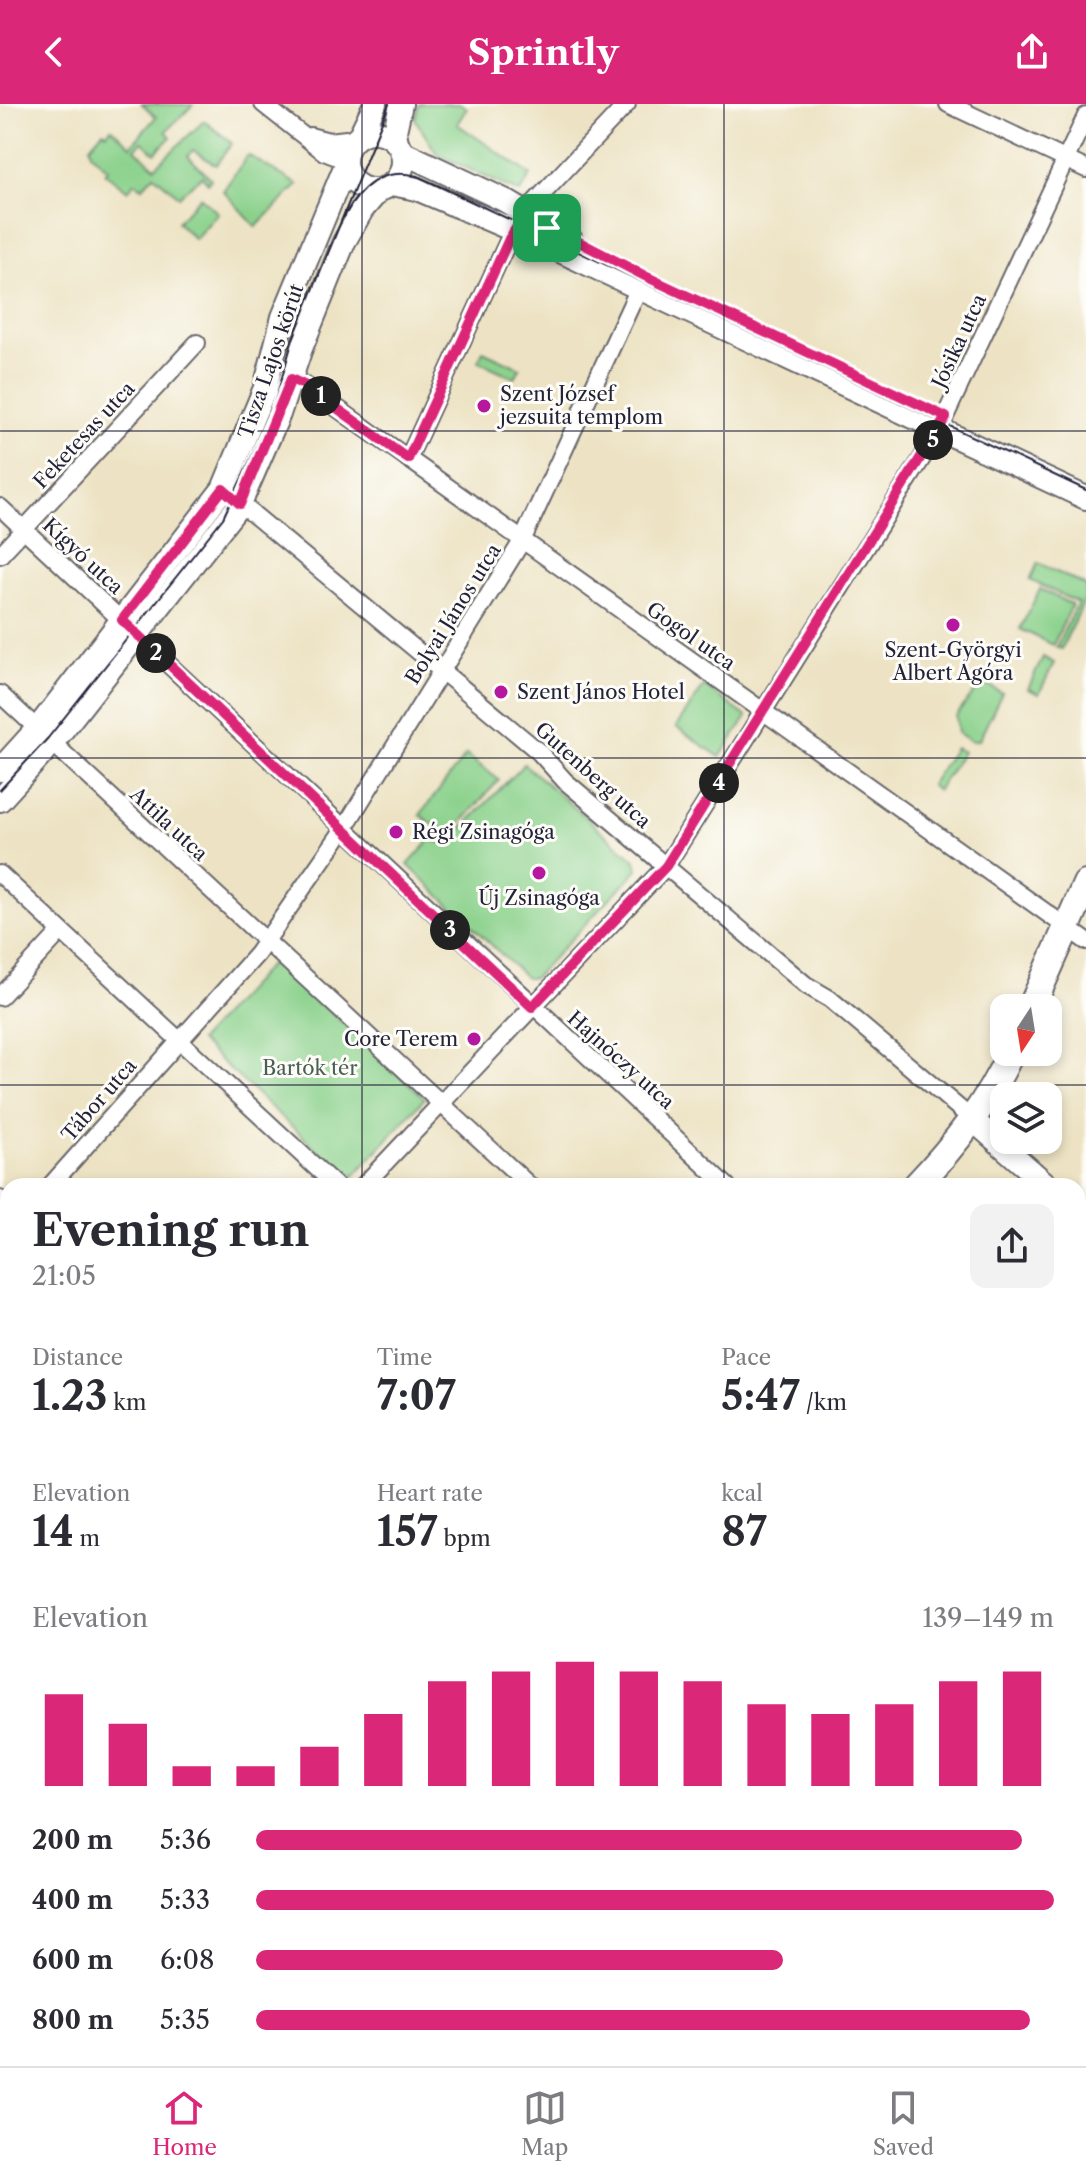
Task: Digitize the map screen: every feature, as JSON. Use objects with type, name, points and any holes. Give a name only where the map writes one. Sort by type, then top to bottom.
[{"type":"main road","points":[[1040,994],[1077,934],[1086,884]]},
{"type":"main road","points":[[923,1178],[973,1120],[1003,1066]]},
{"type":"street","points":[[263,104],[324,152],[345,164],[359,186],[417,189],[520,222],[645,276],[943,423],[1086,498]]},
{"type":"street","points":[[345,164],[375,104]]},
{"type":"street","points":[[386,187],[403,169],[395,131],[401,104]]},
{"type":"street","points":[[408,459],[520,222],[627,104]]},
{"type":"street","points":[[948,104],[1086,169]]},
{"type":"street","name":"Jósika utca","points":[[441,1103],[666,866],[943,423],[1086,116]]},
{"type":"street","points":[[303,133],[329,141],[379,132],[400,147],[504,200],[520,222],[639,288],[1086,483]]},
{"type":"street","name":"Tisza Lajos körút","points":[[232,496],[283,317],[345,164]]},
{"type":"street","name":"Tisza Lajos körút","points":[[0,800],[45,735],[232,496],[291,379],[348,233],[386,187]]},
{"type":"street","name":"Bolyai János utca","points":[[266,941],[343,830],[522,541],[639,288]]},
{"type":"street","name":"Feketesas utca","points":[[0,555],[197,343]]},
{"type":"street","name":"Gogol utca","points":[[291,379],[306,386],[1077,934]]},
{"type":"street","name":"Gutenberg utca","points":[[232,496],[336,586],[356,597],[539,752],[565,781],[973,1120]]},
{"type":"street","name":"Kígyó utca","points":[[0,507],[130,628]]},
{"type":"street","name":"Hajnóczy utca","points":[[130,628],[718,1178]]},
{"type":"street","name":"Attila utca","points":[[0,694],[266,941]]},
{"type":"street","name":"Tisza Lajos körút","points":[[0,770],[45,735]]},
{"type":"street","points":[[0,874],[327,1178]]},
{"type":"street","points":[[0,997],[61,931]]},
{"type":"street","points":[[178,1040],[266,941],[521,1178]]},
{"type":"street","name":"Tábor utca","points":[[57,1178],[178,1040]]},
{"type":"street","points":[[371,1178],[441,1103]]},
{"type":"street","points":[[973,1120],[1039,1178]]},
{"type":"green space","points":[[142,104],[193,105],[166,131],[171,137],[155,153],[142,142],[135,149],[155,167],[204,121],[232,143],[216,165],[193,150],[188,156],[211,179],[208,183],[202,176],[179,196],[154,175],[142,188],[135,182],[128,191],[105,173],[108,169],[91,153],[90,146],[103,131],[107,133],[111,128],[131,146],[156,117]]},
{"type":"green space","points":[[419,104],[461,104],[467,108],[457,124],[531,175],[520,193],[437,154],[415,119]]},
{"type":"green space","points":[[248,155],[298,185],[256,227],[223,191]]},
{"type":"green space","points":[[200,197],[218,213],[195,239],[177,222]]},
{"type":"green space","points":[[483,351],[520,368],[515,378],[478,361]]},
{"type":"green space","points":[[1038,563],[1086,586],[1086,598],[1061,649],[1056,647],[1078,603],[1030,580]]},
{"type":"green space","points":[[1040,589],[1072,605],[1053,645],[1020,629]]},
{"type":"green space","points":[[1043,657],[1054,663],[1039,694],[1028,689]]},
{"type":"green space","points":[[982,682],[1002,693],[979,740],[971,741],[958,733],[956,716]]},
{"type":"green space","points":[[704,686],[747,717],[720,757],[676,727]]},
{"type":"green space","points":[[955,748],[963,752],[937,791],[930,785]]},
{"type":"green space","points":[[466,755],[499,780],[449,836],[420,815]]},
{"type":"green space","points":[[524,764],[636,861],[638,869],[534,978],[526,978],[408,865],[430,840],[447,844]]},
{"type":"green space","name":"Bartók tér","points":[[274,960],[425,1098],[352,1178],[348,1178],[199,1041]]},
{"type":"tram line","points":[[0,790],[48,738],[223,518],[271,416],[293,339],[389,104]]},
{"type":"tram line","points":[[344,217],[357,197],[373,182],[393,174],[417,176],[1086,490]]},
{"type":"place","name":"Szent József jezsuita templom","points":[[484,406]]},
{"type":"place","name":"Szent-Györgyi Albert Agóra","points":[[953,625]]},
{"type":"place","name":"Szent János Hotel","points":[[501,692]]},
{"type":"place","name":"Régi Zsinagóga","points":[[396,832]]},
{"type":"place","name":"Új Zsinagóga","points":[[539,873]]},
{"type":"place","name":"Core Terem","points":[[474,1039]]},
{"type":"route","points":[[525,214],[547,228],[946,417],[666,866],[532,1007],[122,620],[223,489],[240,504],[291,379],[306,386],[408,459],[509,239],[525,214]]}]
